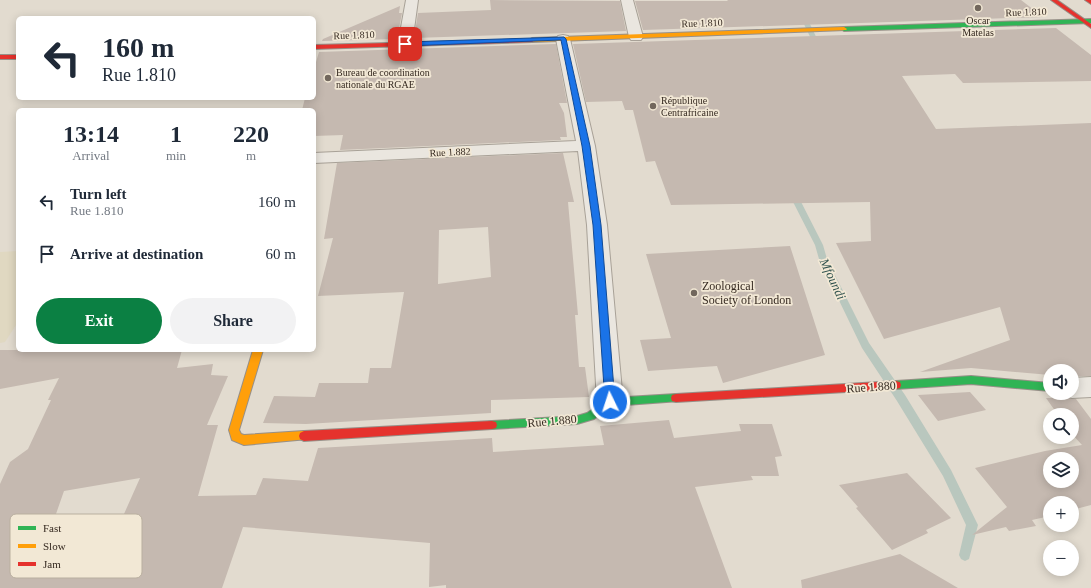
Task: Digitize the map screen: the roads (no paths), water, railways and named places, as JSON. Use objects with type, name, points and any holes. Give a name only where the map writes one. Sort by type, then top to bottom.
[{"type":"main road","points":[[1054,0],[1089,23]]},
{"type":"main road","name":"Rue 1.810","points":[[316,47],[1089,23]]},
{"type":"main road","points":[[0,57],[16,57]]},
{"type":"main road","name":"Rue 1.880","points":[[257,352],[234,430],[236,437],[244,440],[577,420],[590,416],[610,402],[971,380],[1043,386]]},
{"type":"street","points":[[405,44],[412,0]]},
{"type":"street","points":[[627,0],[636,37]]},
{"type":"street","points":[[564,39],[586,146],[597,225],[610,402]]},
{"type":"street","name":"Rue 1.882","points":[[316,160],[586,146]]},
{"type":"street","points":[[1079,388],[1091,387]]},
{"type":"waterway","name":"Mfoundi","points":[[815,47],[817,45],[806,22],[819,10],[822,0]]},
{"type":"waterway","name":"Mfoundi","points":[[793,194],[819,245],[823,259],[865,345],[901,398],[947,473],[972,525],[965,555]]},
{"type":"place","name":"Oscar Matelas","points":[[978,8]]},
{"type":"place","name":"Bureau de coordination nationale du RGAE","points":[[328,78]]},
{"type":"place","name":"République Centrafricaine","points":[[653,106]]},
{"type":"place","name":"Zoological Society of London","points":[[694,293]]}]
